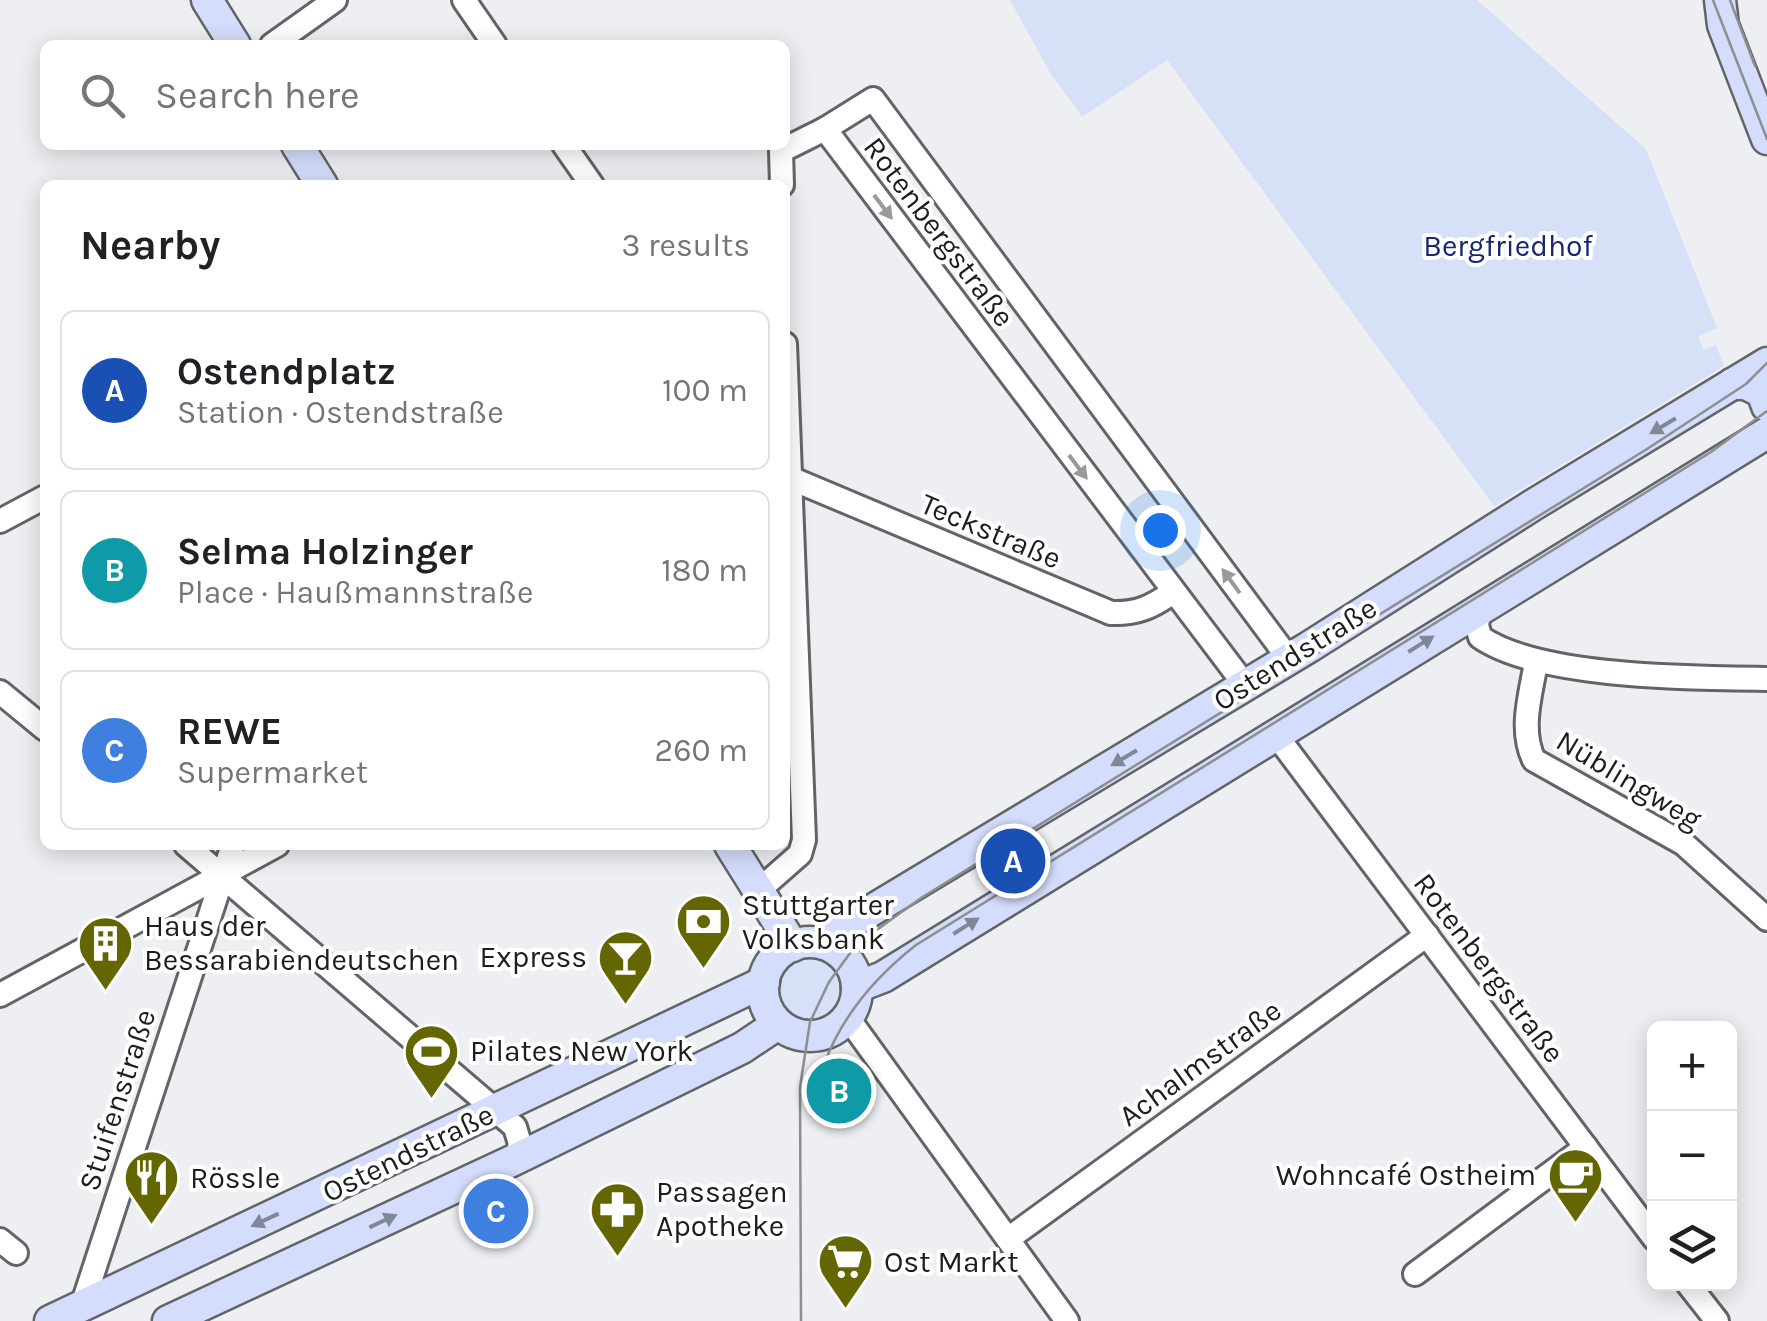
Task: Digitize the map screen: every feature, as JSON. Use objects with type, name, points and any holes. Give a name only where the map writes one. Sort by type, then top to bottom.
[{"type":"street","points":[[207,0],[232,40]]},
{"type":"street","points":[[279,40],[335,0]]},
{"type":"street","points":[[464,0],[492,40]]},
{"type":"street","points":[[1721,3],[1738,20],[1767,98]]},
{"type":"street","points":[[1721,3],[1723,24],[1767,140]]},
{"type":"street","name":"Rotenbergstraße","points":[[1245,686],[825,129],[872,99],[1290,659]]},
{"type":"street","points":[[790,147],[825,129]]},
{"type":"street","points":[[300,150],[319,180]]},
{"type":"street","points":[[568,150],[588,180]]},
{"type":"street","points":[[782,180],[784,150]]},
{"type":"street","name":"Ostendstraße","points":[[824,944],[849,924],[1290,659],[1767,363]]},
{"type":"street","points":[[1732,384],[1746,384],[1762,392],[1767,406]]},
{"type":"street","name":"Ostendstraße","points":[[857,987],[883,977],[1767,433]]},
{"type":"street","name":"Teckstraße","points":[[790,477],[1111,613],[1128,614],[1150,608],[1173,592]]},
{"type":"street","points":[[0,520],[40,499]]},
{"type":"street","points":[[758,890],[800,854],[804,840],[790,540]]},
{"type":"street","points":[[1480,607],[1480,637],[1498,650],[1536,662],[1678,678],[1767,680]]},
{"type":"street","name":"Nüblingweg","points":[[1536,662],[1525,730],[1534,760],[1684,844],[1767,919]]},
{"type":"street","points":[[0,692],[40,725]]},
{"type":"street","name":"Rotenbergstraße","points":[[1276,735],[1647,1229]]},
{"type":"street","points":[[192,850],[515,1127],[520,1144],[516,1158]]},
{"type":"street","name":"Stuifenstraße","points":[[82,1306],[231,850]]},
{"type":"street","points":[[0,995],[268,850]]},
{"type":"street","points":[[733,850],[792,946]]},
{"type":"street","name":"Achalmstraße","points":[[1008,1240],[1426,934]]},
{"type":"street","points":[[824,944],[846,958],[854,972],[854,1007],[834,1030],[811,1037],[791,1032],[778,1024],[766,1006],[764,982],[772,962],[792,946],[824,944]]},
{"type":"street","name":"Ostendstraße","points":[[50,1321],[764,982]]},
{"type":"street","points":[[848,1018],[1067,1321]]},
{"type":"street","name":"Ostendstraße","points":[[168,1321],[742,1048],[778,1024]]},
{"type":"street","points":[[1415,1274],[1586,1147]]},
{"type":"street","points":[[1693,1291],[1717,1321]]},
{"type":"green space","name":"Bergfriedhof","points":[[1010,0],[1477,0],[1646,149],[1717,328],[1698,337],[1704,350],[1716,345],[1724,366],[1494,506],[1167,60],[1082,117],[1049,71]]},
{"type":"green space","points":[[811,958],[833,967],[842,989],[833,1011],[811,1020],[789,1011],[780,989],[789,967]]},
{"type":"tram line","points":[[1713,0],[1767,139]]},
{"type":"tram line","points":[[1730,0],[1755,66]]},
{"type":"tram line","points":[[801,1321],[800,1087],[810,1022],[829,982],[856,945],[921,898],[1647,449],[1746,384],[1767,363]]},
{"type":"tram line","points":[[812,1116],[824,1065],[846,1020],[877,980],[916,945],[1711,452],[1767,411]]},
{"type":"place","name":"Ostendplatz","points":[[1013,861]]},
{"type":"place","name":"Stuttgarter Volksbank","points":[[703,971]]},
{"type":"place","name":"Haus der Bessarabiendeutschen","points":[[105,992]]},
{"type":"place","name":"Express","points":[[626,1006]]},
{"type":"place","name":"Selma Holzinger","points":[[839,1091]]},
{"type":"place","name":"Pilates New York","points":[[431,1100]]},
{"type":"place","name":"REWE","points":[[496,1211]]},
{"type":"place","name":"Wohncafé Ostheim","points":[[1575,1224]]},
{"type":"place","name":"Rössle","points":[[151,1227]]},
{"type":"place","name":"Passagen Apotheke","points":[[617,1258]]},
{"type":"place","name":"Ost Markt","points":[[845,1311]]}]
